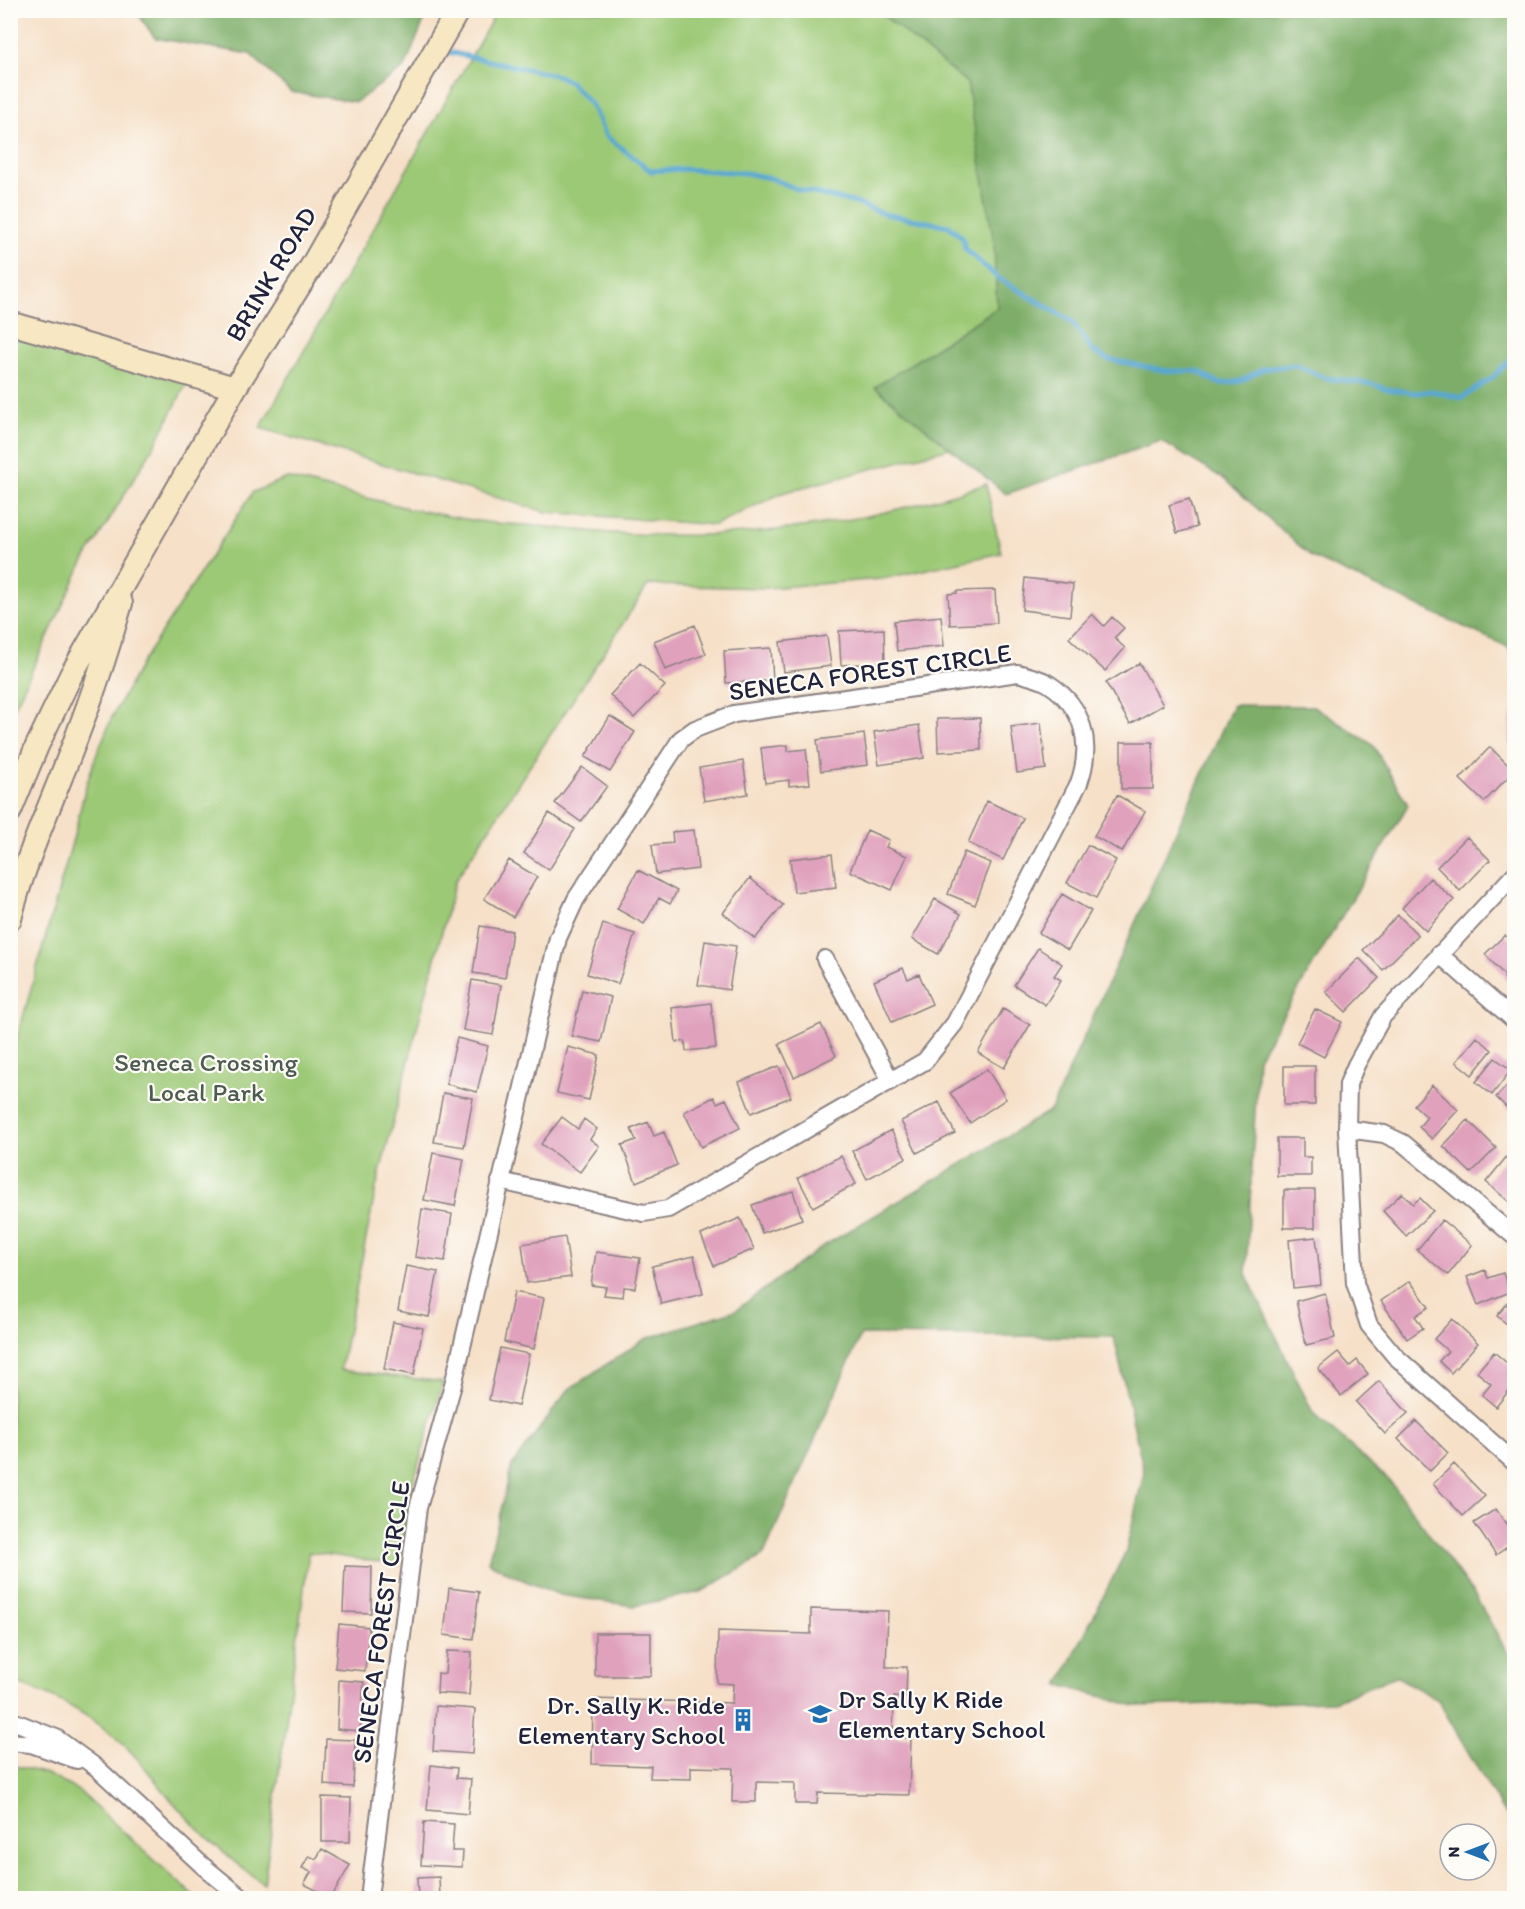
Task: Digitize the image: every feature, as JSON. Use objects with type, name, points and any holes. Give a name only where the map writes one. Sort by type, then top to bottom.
[{"type":"main road","name":"BRINK ROAD","points":[[10,811],[70,675],[235,388],[310,269],[458,10]]},
{"type":"main road","points":[[10,323],[235,388]]},
{"type":"main road","name":"BRINK ROAD","points":[[10,919],[33,848],[109,647],[132,567]]},
{"type":"street","name":"SENECA FOREST CIRCLE","points":[[369,1899],[418,1508],[454,1381],[500,1181],[558,938],[576,899],[681,739],[695,729],[734,714],[1018,673],[1048,683],[1072,704],[1085,734],[1084,768],[1079,783],[955,1023],[925,1061],[668,1209],[644,1213],[500,1181]]},
{"type":"street","points":[[1515,875],[1383,1016],[1348,1084],[1347,1130],[1355,1283],[1369,1324],[1395,1356],[1515,1462]]},
{"type":"street","points":[[1439,954],[1515,1020]]},
{"type":"street","points":[[825,959],[891,1081]]},
{"type":"street","points":[[1347,1130],[1384,1134],[1403,1143],[1515,1236]]},
{"type":"street","points":[[10,1720],[56,1738],[98,1768],[203,1866],[242,1899]]},
{"type":"street","points":[[10,1742],[31,1744],[98,1768]]},
{"type":"green space","points":[[136,11],[428,11],[405,67],[356,102],[291,92],[250,54],[155,38]]},
{"type":"green space","points":[[497,11],[878,11],[915,41],[1514,11],[1257,324],[876,387],[950,448],[782,493],[715,525],[546,512],[260,428]]},
{"type":"green space","points":[[878,11],[1514,11],[1514,655],[1506,646],[1312,557],[1224,479],[1161,441],[1006,494],[875,387],[997,308],[994,243],[967,83]]},
{"type":"green space","points":[[11,323],[191,375],[157,441],[81,566],[11,715]]},
{"type":"green space","name":"Seneca Crossing Local Park","points":[[287,478],[408,510],[464,519],[654,535],[710,535],[820,525],[930,501],[986,484],[1001,553],[882,579],[767,588],[648,585],[455,881],[376,1188],[340,1370],[443,1382],[410,1493],[399,1565],[309,1552],[264,1884],[201,1831],[133,1754],[113,1735],[72,1707],[11,1682],[11,1060],[85,789],[112,717],[141,664],[253,492]]},
{"type":"green space","points":[[1233,705],[1313,706],[1373,745],[1408,805],[1258,1058],[1246,1274],[1313,1413],[1389,1480],[1475,1596],[1514,1664],[1514,1825],[1500,1807],[1438,1700],[1396,1676],[1334,1701],[1135,1706],[1059,1685],[1126,1551],[1144,1472],[1114,1337],[861,1335],[763,1556],[701,1592],[634,1606],[560,1595],[488,1562],[512,1465],[569,1389],[645,1339],[736,1310],[822,1247],[1051,1110]]},
{"type":"green space","points":[[11,1765],[47,1774],[79,1791],[196,1898],[11,1898]]},
{"type":"building","points":[[1189,499],[1197,527],[1177,533],[1169,505]]},
{"type":"building","points":[[1025,578],[1073,584],[1070,616],[1022,610]]},
{"type":"building","points":[[995,590],[997,623],[950,625],[948,594],[957,593],[957,591]]},
{"type":"building","points":[[1092,614],[1104,626],[1112,617],[1124,628],[1114,638],[1125,648],[1105,671],[1069,638]]},
{"type":"building","points":[[941,616],[944,646],[897,651],[894,621]]},
{"type":"building","points":[[695,625],[706,654],[665,670],[654,641]]},
{"type":"building","points":[[884,629],[885,663],[841,665],[839,631]]},
{"type":"building","points":[[827,636],[831,666],[784,672],[780,642]]},
{"type":"building","points":[[771,648],[773,680],[726,683],[724,651]]},
{"type":"building","points":[[640,663],[665,686],[634,718],[610,695]]},
{"type":"building","points":[[1139,663],[1163,705],[1130,724],[1106,683]]},
{"type":"building","points":[[1511,714],[1514,715],[1514,743],[1509,743]]},
{"type":"building","points":[[610,716],[635,732],[610,772],[585,757]]},
{"type":"building","points":[[980,718],[981,750],[938,752],[937,719]]},
{"type":"building","points":[[1041,723],[1046,769],[1017,773],[1011,727]]},
{"type":"building","points":[[919,725],[924,758],[879,765],[874,732]]},
{"type":"building","points":[[864,734],[868,765],[821,771],[817,740]]},
{"type":"building","points":[[1121,742],[1153,742],[1153,789],[1121,789]]},
{"type":"building","points":[[788,745],[788,751],[806,749],[810,784],[789,786],[789,780],[765,783],[761,748]]},
{"type":"building","points":[[1490,747],[1514,771],[1484,802],[1460,779]]},
{"type":"building","points":[[743,761],[748,794],[704,801],[699,768]]},
{"type":"building","points":[[582,767],[607,786],[581,822],[555,803]]},
{"type":"building","points":[[1117,795],[1145,811],[1122,852],[1094,836]]},
{"type":"building","points":[[987,801],[1023,818],[1003,860],[968,843]]},
{"type":"building","points":[[549,813],[575,829],[549,870],[524,853]]},
{"type":"building","points":[[694,830],[698,869],[656,874],[652,845],[673,843],[672,832]]},
{"type":"building","points":[[867,830],[889,840],[886,847],[907,856],[892,890],[850,871]]},
{"type":"building","points":[[1467,837],[1490,860],[1460,891],[1437,867]]},
{"type":"building","points":[[1088,845],[1116,860],[1096,898],[1067,883]]},
{"type":"building","points":[[964,852],[991,863],[975,905],[948,894]]},
{"type":"building","points":[[832,854],[836,887],[794,892],[790,859]]},
{"type":"building","points":[[509,860],[537,877],[513,917],[484,899]]},
{"type":"building","points":[[638,870],[677,891],[670,904],[659,898],[644,924],[617,909]]},
{"type":"building","points":[[750,878],[783,905],[755,939],[723,913]]},
{"type":"building","points":[[1430,878],[1454,900],[1426,931],[1402,908]]},
{"type":"building","points":[[1062,894],[1091,911],[1068,950],[1039,933]]},
{"type":"building","points":[[935,899],[961,914],[938,954],[912,939]]},
{"type":"building","points":[[1398,915],[1418,935],[1383,970],[1363,950]]},
{"type":"building","points":[[603,924],[635,934],[618,984],[587,974]]},
{"type":"building","points":[[480,926],[512,931],[505,978],[473,973]]},
{"type":"building","points":[[1505,935],[1514,944],[1513,988],[1485,954]]},
{"type":"building","points":[[705,941],[736,946],[729,990],[698,985]]},
{"type":"building","points":[[1038,948],[1062,964],[1054,976],[1061,980],[1045,1005],[1014,985]]},
{"type":"building","points":[[1359,958],[1379,978],[1346,1012],[1326,992]]},
{"type":"building","points":[[903,968],[908,979],[919,974],[932,1004],[892,1022],[874,981]]},
{"type":"building","points":[[472,980],[501,985],[493,1035],[463,1030]]},
{"type":"building","points":[[582,990],[611,997],[601,1042],[572,1036]]},
{"type":"building","points":[[711,1003],[716,1048],[686,1051],[685,1041],[676,1042],[672,1008]]},
{"type":"building","points":[[1003,1009],[1030,1025],[1004,1068],[978,1053]]},
{"type":"building","points":[[1315,1009],[1342,1022],[1324,1057],[1297,1043]]},
{"type":"building","points":[[821,1024],[836,1056],[794,1077],[779,1044]]},
{"type":"building","points":[[1477,1037],[1492,1050],[1472,1075],[1456,1062]]},
{"type":"building","points":[[457,1038],[488,1046],[477,1092],[446,1084]]},
{"type":"building","points":[[568,1047],[599,1055],[589,1100],[557,1093]]},
{"type":"building","points":[[1495,1058],[1511,1070],[1492,1095],[1476,1082]]},
{"type":"building","points":[[779,1066],[791,1097],[751,1113],[739,1082]]},
{"type":"building","points":[[1284,1066],[1315,1066],[1315,1105],[1284,1105]]},
{"type":"building","points":[[987,1069],[1006,1099],[970,1123],[950,1093]]},
{"type":"building","points":[[1514,1079],[1514,1106],[1510,1111],[1496,1097]]},
{"type":"building","points":[[1432,1085],[1458,1110],[1432,1139],[1419,1127],[1427,1117],[1414,1105]]},
{"type":"building","points":[[443,1093],[473,1098],[464,1147],[434,1142]]},
{"type":"building","points":[[714,1097],[717,1103],[726,1099],[740,1128],[701,1147],[684,1112]]},
{"type":"building","points":[[939,1102],[955,1133],[917,1153],[901,1121]]},
{"type":"building","points":[[562,1117],[578,1129],[584,1119],[597,1129],[590,1139],[599,1146],[580,1172],[541,1144]]},
{"type":"building","points":[[1468,1120],[1496,1148],[1471,1173],[1443,1146]]},
{"type":"building","points":[[648,1122],[654,1136],[664,1132],[677,1165],[636,1182],[622,1145],[636,1140],[631,1129]]},
{"type":"building","points":[[891,1130],[906,1158],[867,1179],[852,1151]]},
{"type":"building","points":[[1277,1138],[1303,1138],[1303,1157],[1311,1157],[1311,1176],[1277,1176]]},
{"type":"building","points":[[433,1153],[464,1159],[455,1206],[424,1200]]},
{"type":"building","points":[[1508,1155],[1514,1160],[1514,1206],[1486,1182]]},
{"type":"building","points":[[841,1156],[856,1184],[813,1207],[798,1178]]},
{"type":"building","points":[[1284,1190],[1315,1190],[1315,1228],[1284,1228]]},
{"type":"building","points":[[793,1191],[802,1219],[762,1233],[752,1205]]},
{"type":"building","points":[[1402,1193],[1413,1204],[1420,1198],[1433,1211],[1406,1236],[1383,1211]]},
{"type":"building","points":[[422,1209],[452,1214],[445,1261],[415,1257]]},
{"type":"building","points":[[740,1218],[754,1249],[714,1266],[701,1235]]},
{"type":"building","points":[[1442,1220],[1472,1245],[1448,1275],[1417,1250]]},
{"type":"building","points":[[565,1237],[571,1277],[527,1283],[522,1244]]},
{"type":"building","points":[[1316,1237],[1321,1285],[1293,1288],[1289,1240]]},
{"type":"building","points":[[596,1252],[640,1258],[635,1288],[624,1287],[623,1297],[604,1295],[606,1287],[591,1285]]},
{"type":"building","points":[[694,1256],[703,1294],[661,1304],[652,1266]]},
{"type":"building","points":[[406,1266],[438,1272],[429,1317],[398,1311]]},
{"type":"building","points":[[1485,1270],[1488,1278],[1503,1273],[1510,1292],[1478,1305],[1467,1277]]},
{"type":"building","points":[[1410,1281],[1429,1307],[1415,1316],[1423,1328],[1407,1339],[1381,1301]]},
{"type":"building","points":[[514,1292],[544,1298],[534,1349],[504,1342]]},
{"type":"building","points":[[1325,1293],[1335,1338],[1306,1345],[1296,1301]]},
{"type":"building","points":[[1514,1295],[1514,1327],[1513,1329],[1497,1316]]},
{"type":"building","points":[[1452,1319],[1478,1343],[1451,1373],[1439,1361],[1448,1351],[1434,1339]]},
{"type":"building","points":[[393,1322],[423,1328],[414,1375],[384,1369]]},
{"type":"building","points":[[500,1348],[529,1354],[518,1406],[489,1400]]},
{"type":"building","points":[[1338,1352],[1350,1366],[1357,1360],[1368,1374],[1341,1396],[1318,1368]]},
{"type":"building","points":[[1494,1352],[1514,1369],[1514,1384],[1496,1407],[1482,1395],[1491,1384],[1477,1372]]},
{"type":"building","points":[[1379,1381],[1408,1413],[1385,1434],[1356,1402]]},
{"type":"building","points":[[1416,1421],[1448,1453],[1430,1471],[1398,1439]]},
{"type":"building","points":[[1454,1464],[1485,1496],[1463,1516],[1433,1484]]},
{"type":"building","points":[[1496,1509],[1506,1524],[1514,1519],[1514,1542],[1496,1555],[1474,1523]]},
{"type":"building","points":[[1514,1558],[1514,1572],[1510,1560]]},
{"type":"building","points":[[345,1566],[372,1567],[371,1613],[343,1612]]},
{"type":"building","points":[[449,1588],[479,1592],[473,1639],[444,1635]]},
{"type":"building","name":"Dr. Sally K. Ride Elementary School","points":[[811,1609],[888,1611],[886,1667],[907,1667],[906,1698],[894,1697],[893,1737],[911,1738],[909,1795],[818,1793],[817,1804],[795,1804],[795,1783],[756,1782],[756,1802],[732,1802],[733,1768],[691,1767],[691,1779],[650,1778],[651,1766],[592,1764],[593,1699],[732,1703],[733,1684],[717,1683],[718,1631],[811,1634]]},
{"type":"building","points":[[339,1624],[369,1627],[365,1671],[335,1668]]},
{"type":"building","points":[[595,1633],[651,1633],[651,1676],[595,1676]]},
{"type":"building","points":[[447,1651],[472,1652],[469,1695],[437,1693],[438,1673],[445,1674]]},
{"type":"building","points":[[339,1680],[364,1682],[360,1731],[337,1729]]},
{"type":"building","points":[[436,1706],[475,1709],[472,1754],[433,1751]]},
{"type":"building","points":[[326,1739],[355,1740],[353,1787],[324,1785]]},
{"type":"building","points":[[431,1765],[457,1768],[456,1778],[471,1779],[468,1814],[427,1810]]},
{"type":"building","points":[[322,1797],[351,1798],[350,1842],[322,1842]]},
{"type":"building","points":[[424,1822],[454,1824],[452,1851],[463,1851],[462,1867],[421,1865]]},
{"type":"building","points":[[322,1849],[350,1865],[331,1898],[304,1884],[311,1872],[302,1868],[309,1856],[316,1859]]},
{"type":"building","points":[[439,1877],[440,1898],[418,1898],[417,1878]]},
{"type":"waterway","points":[[448,52],[559,76],[571,83],[592,106],[606,136],[651,171],[684,169],[745,173],[770,178],[797,189],[856,203],[884,214],[949,226],[963,238],[965,249],[998,278],[1071,321],[1093,351],[1107,359],[1167,371],[1197,371],[1220,384],[1241,381],[1263,369],[1296,365],[1325,378],[1416,393],[1432,391],[1462,398],[1492,378],[1514,356]]},
{"type":"place","name":"Dr Sally K Ride Elementary School","points":[[820,1714]]},
{"type":"place","name":"Dr. Sally K. Ride Elementary School","points":[[743,1720]]}]
